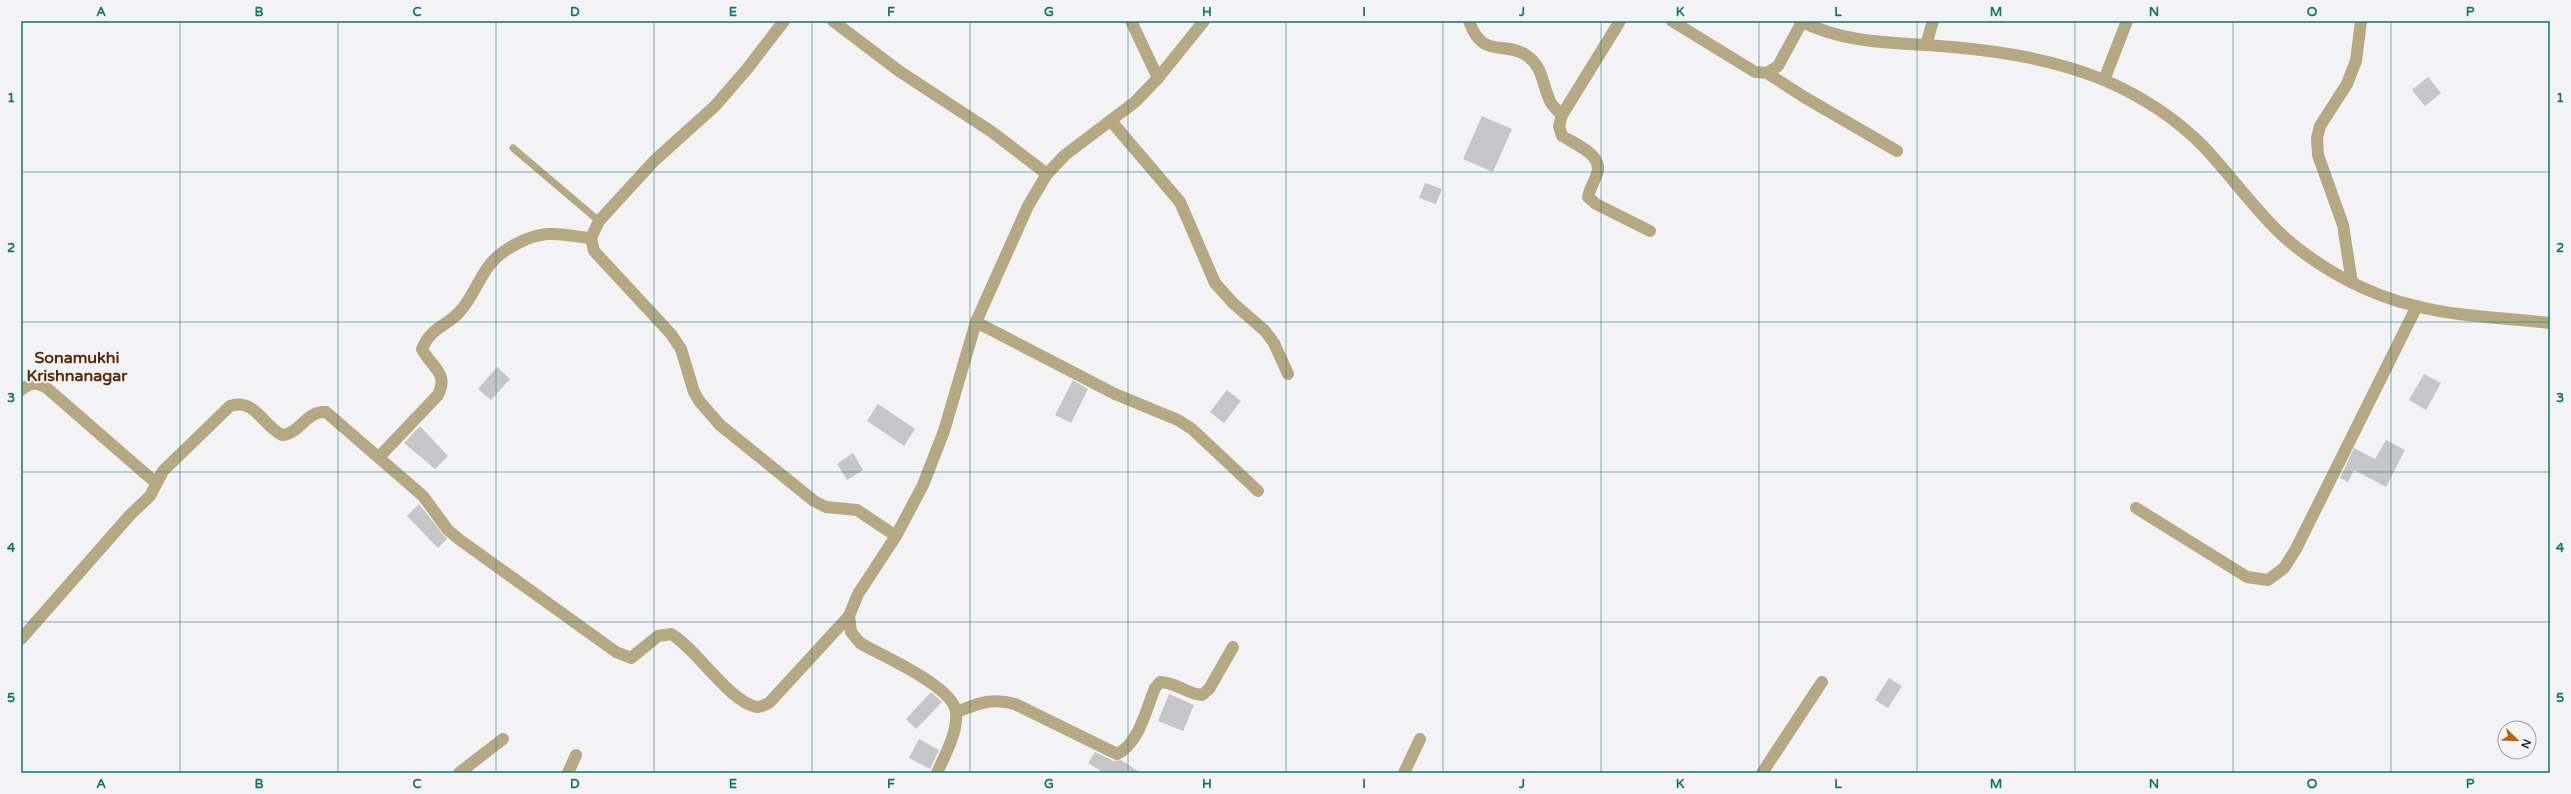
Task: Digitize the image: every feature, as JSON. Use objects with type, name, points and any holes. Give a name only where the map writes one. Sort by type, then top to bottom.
[{"type":"street","points":[[784,21],[747,69],[715,106],[654,161],[598,221],[591,238],[594,251],[671,334],[682,349],[694,392],[700,402],[720,425],[814,501],[826,507],[857,510],[896,536]]},
{"type":"street","points":[[833,21],[899,71],[992,132],[1047,174]]},
{"type":"street","points":[[1131,21],[1158,78]]},
{"type":"street","points":[[21,639],[130,515],[150,496],[163,471],[230,406],[240,403],[250,406],[282,435],[295,431],[311,415],[319,411],[326,412],[380,457],[423,496],[448,530],[460,540],[616,652],[631,658],[658,636],[671,634],[710,672],[749,705],[759,707],[769,703],[849,616],[858,594],[896,536],[923,485],[944,431],[976,322],[1028,206],[1047,174],[1071,151],[1135,102],[1158,78],[1204,21]]},
{"type":"street","points":[[1469,21],[1473,33],[1483,43],[1495,49],[1525,54],[1535,62],[1541,72],[1550,102],[1562,115]]},
{"type":"street","points":[[1620,21],[1562,115],[1559,126],[1562,136],[1593,156],[1599,164],[1598,174],[1590,188],[1588,197],[1596,204],[1650,231]]},
{"type":"street","points":[[1672,21],[1755,72],[1767,73],[1804,98],[1898,151]]},
{"type":"street","points":[[1767,73],[1778,66],[1801,21],[1848,39],[1875,43],[1926,45],[1992,51],[2054,63],[2104,80],[2143,99],[2173,119],[2202,146],[2244,195],[2284,236],[2314,260],[2352,283],[2382,296],[2416,306],[2550,323]]},
{"type":"street","points":[[1926,45],[1933,21]]},
{"type":"street","points":[[2104,80],[2127,21]]},
{"type":"street","points":[[2352,283],[2343,225],[2318,155],[2316,138],[2320,126],[2347,84],[2354,66],[2361,21]]},
{"type":"street","points":[[1112,121],[1180,202],[1215,283],[1233,303],[1265,331],[1274,343],[1288,374]]},
{"type":"street","points":[[380,457],[438,395],[443,385],[443,376],[422,349],[428,336],[455,317],[463,308],[488,266],[500,254],[534,237],[549,234],[591,238]]},
{"type":"street","points":[[2136,508],[2247,577],[2268,580],[2284,568],[2296,549],[2416,306]]},
{"type":"street","points":[[976,322],[1115,394],[1178,420],[1192,429],[1258,490]]},
{"type":"street","points":[[21,390],[30,383],[40,384],[48,389],[156,483]]},
{"type":"street","points":[[849,616],[851,632],[860,643],[937,687],[953,701],[956,712],[954,730],[936,773]]},
{"type":"street","points":[[956,712],[990,700],[1000,700],[1015,704],[1117,754],[1125,750],[1132,742],[1155,688],[1160,682],[1169,682],[1194,694],[1202,695],[1208,689],[1233,647]]},
{"type":"street","points":[[1762,773],[1822,682]]},
{"type":"street","points":[[459,773],[503,739]]},
{"type":"street","points":[[1404,773],[1420,739]]},
{"type":"street","points":[[568,773],[576,755]]},
{"type":"lane","points":[[513,148],[598,221]]},
{"type":"building","points":[[2428,77],[2441,93],[2425,106],[2412,90]]},
{"type":"building","points":[[1482,116],[1512,129],[1493,172],[1463,159]]},
{"type":"building","points":[[1425,183],[1442,189],[1436,204],[1419,198]]},
{"type":"building","points":[[497,367],[510,379],[491,400],[478,389]]},
{"type":"building","points":[[2424,374],[2441,383],[2426,410],[2409,400]]},
{"type":"building","points":[[1073,380],[1088,389],[1071,423],[1055,415]]},
{"type":"building","points":[[1227,390],[1241,401],[1224,423],[1210,412]]},
{"type":"building","points":[[878,404],[915,429],[904,446],[867,421]]},
{"type":"building","points":[[420,426],[448,456],[435,469],[404,443]]},
{"type":"building","points":[[2386,440],[2405,450],[2386,487],[2354,470],[2348,482],[2340,478],[2354,448],[2375,459]]},
{"type":"building","points":[[853,453],[863,470],[847,480],[837,464]]},
{"type":"building","points":[[419,504],[447,539],[438,548],[407,516]]},
{"type":"building","points":[[1889,678],[1902,686],[1888,708],[1875,700]]},
{"type":"building","points":[[931,692],[942,702],[916,729],[906,719]]},
{"type":"building","points":[[1169,694],[1194,705],[1183,731],[1158,721]]},
{"type":"building","points":[[919,739],[939,750],[930,769],[909,758]]},
{"type":"building","points":[[1095,752],[1114,761],[1121,760],[1141,773],[1104,773],[1088,763]]},
{"type":"district","name":"Sonamukhi Krishnanagar","points":[[77,367]]}]
